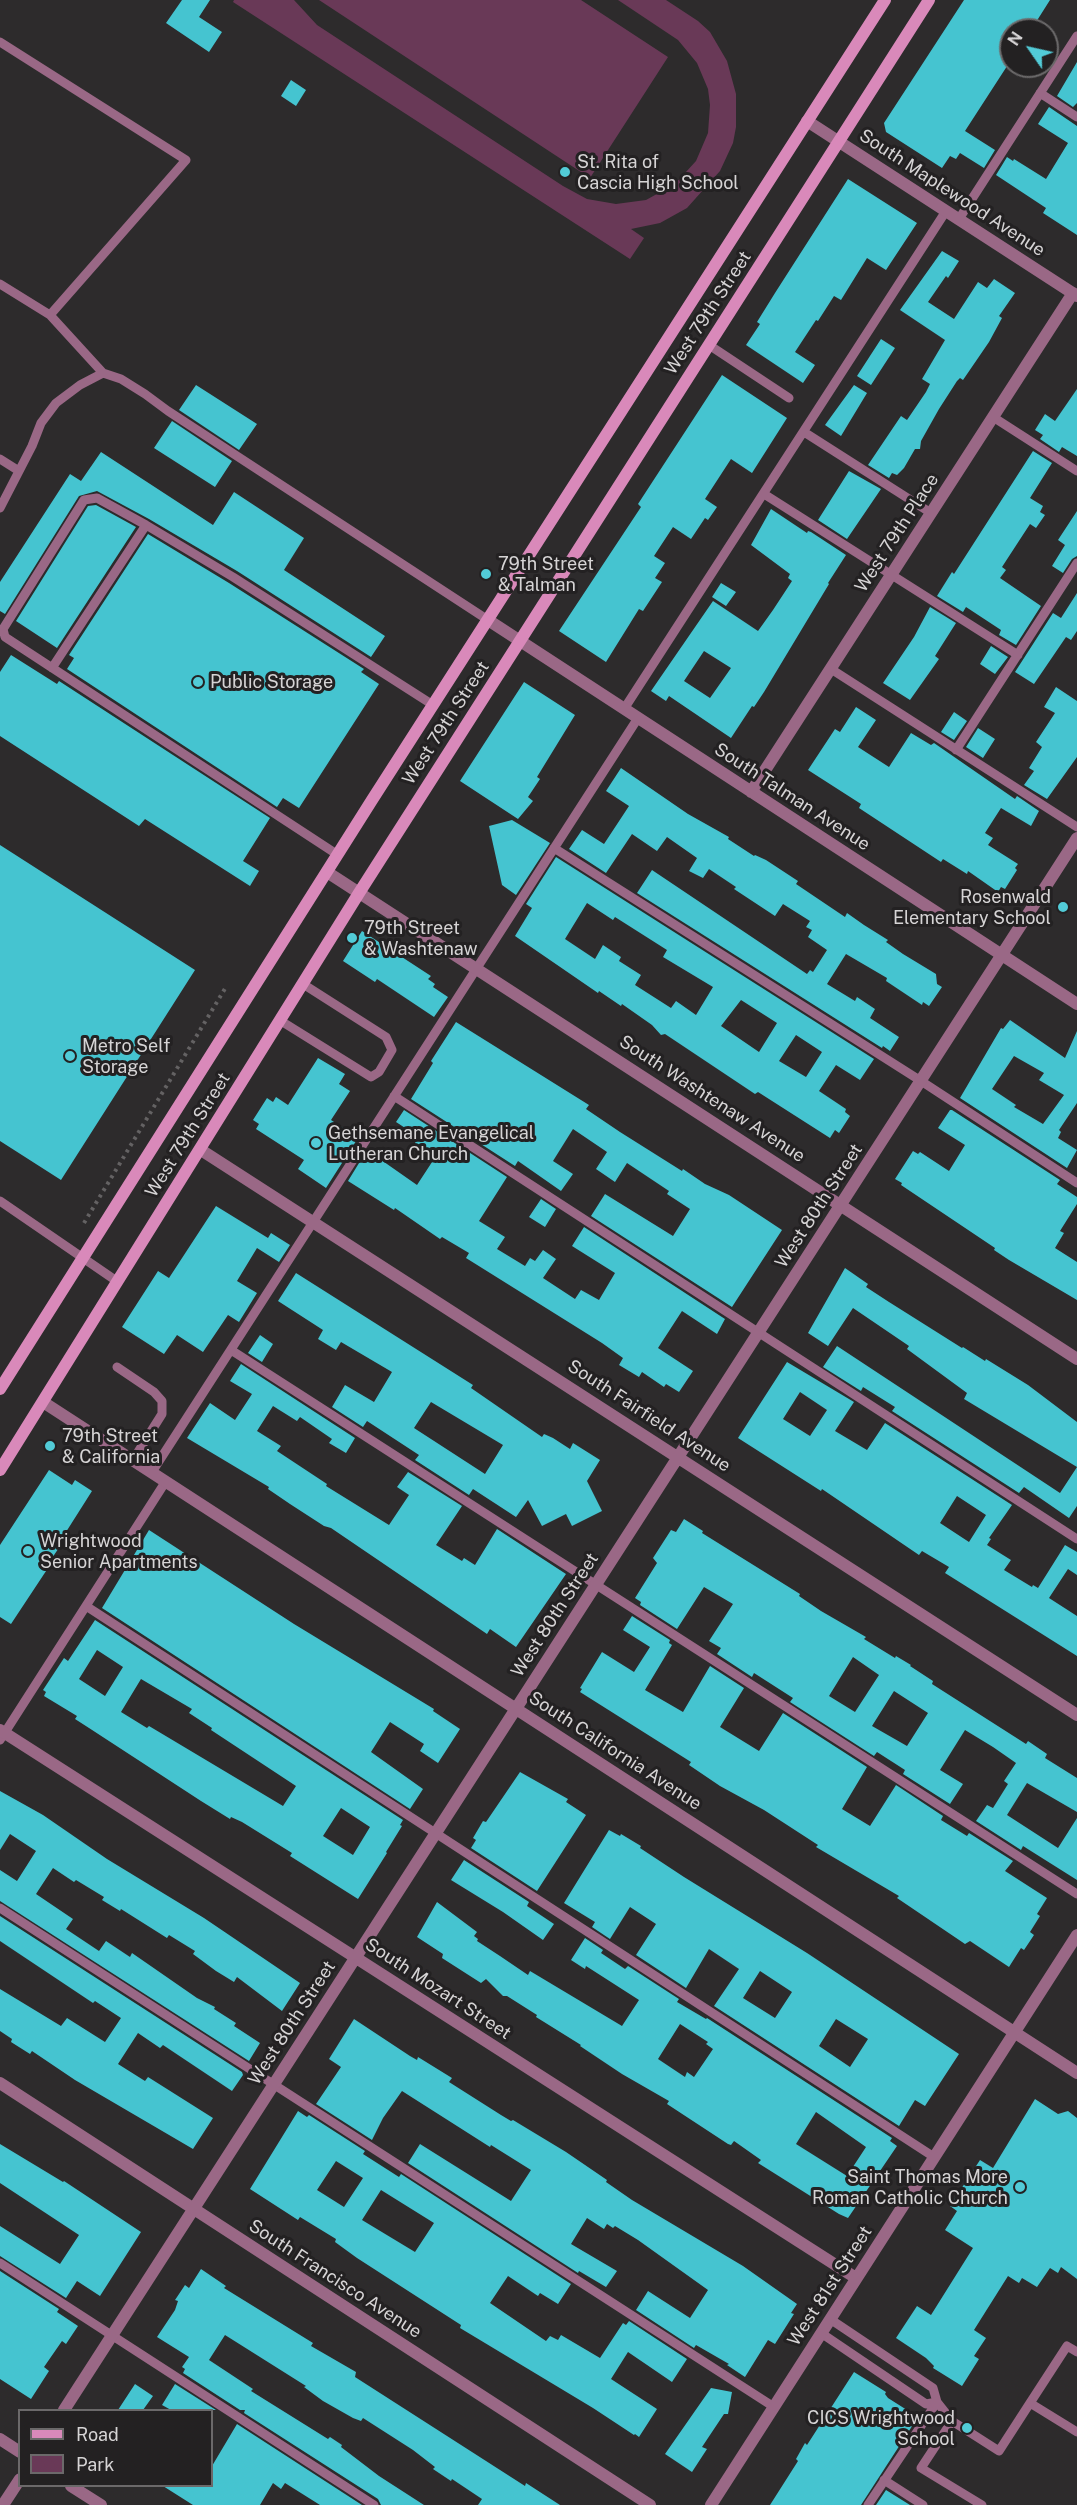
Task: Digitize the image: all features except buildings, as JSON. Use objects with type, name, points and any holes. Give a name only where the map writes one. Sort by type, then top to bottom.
[{"type":"main road","name":"West 79th Street","points":[[0,1389],[433,705],[885,0]]},
{"type":"main road","name":"West 79th Street","points":[[0,1470],[201,1150],[359,892],[929,0]]},
{"type":"street","name":"South Maplewood Avenue","points":[[807,121],[1075,294]]},
{"type":"street","name":"West 79th Place","points":[[751,792],[1075,294]]},
{"type":"street","name":"South Talman Avenue","points":[[488,620],[1077,1004]]},
{"type":"street","name":"West 80th Street","points":[[65,2409],[1077,838]]},
{"type":"street","name":"South Washtenaw Avenue","points":[[327,872],[1077,1359]]},
{"type":"street","name":"South Fairfield Avenue","points":[[201,1150],[1077,1714]]},
{"type":"street","name":"South California Avenue","points":[[43,1402],[1077,2073]]},
{"type":"street","name":"South Mozart Street","points":[[1,1734],[856,2278]]},
{"type":"street","name":"West 81st Street","points":[[711,2505],[1077,1935]]},
{"type":"street","name":"South Francisco Avenue","points":[[0,2083],[650,2505]]},
{"type":"street","points":[[0,2439],[18,2451]]},
{"type":"street","points":[[3,2505],[18,2482]]},
{"type":"street","points":[[73,2487],[101,2505]]},
{"type":"lane","points":[[959,219],[1077,36]]},
{"type":"lane","points":[[0,42],[186,160],[50,315]]},
{"type":"lane","points":[[1040,93],[1077,117]]},
{"type":"lane","points":[[624,709],[946,210]]},
{"type":"lane","points":[[0,284],[50,315],[103,373],[121,379],[137,389],[488,620]]},
{"type":"lane","points":[[709,345],[789,398]]},
{"type":"lane","points":[[0,508],[20,471],[41,423],[56,403],[80,385],[103,373]]},
{"type":"lane","points":[[993,417],[1077,471]]},
{"type":"lane","points":[[804,432],[931,513]]},
{"type":"lane","points":[[0,459],[20,471]]},
{"type":"lane","points":[[764,494],[1017,655]]},
{"type":"lane","points":[[338,855],[4,637],[3,629],[84,500],[97,498],[146,525],[233,577],[433,705]]},
{"type":"lane","points":[[52,668],[146,525]]},
{"type":"lane","points":[[956,750],[1077,563]]},
{"type":"lane","points":[[831,669],[1077,827]]},
{"type":"lane","points":[[152,1472],[638,718]]},
{"type":"lane","points":[[554,848],[921,1081],[1077,1184]]},
{"type":"lane","points":[[281,1021],[371,1077],[379,1072],[392,1050],[386,1037],[303,984]]},
{"type":"lane","points":[[394,1096],[1077,1539]]},
{"type":"lane","points":[[0,1201],[118,1282]]},
{"type":"lane","points":[[231,1350],[597,1583],[1077,1894]]},
{"type":"lane","points":[[117,1367],[154,1392],[162,1401],[162,1414],[133,1460]]},
{"type":"lane","points":[[1,1734],[166,1481]]},
{"type":"lane","points":[[86,1606],[934,2157]]},
{"type":"lane","points":[[0,1908],[774,2407]]},
{"type":"lane","points":[[0,2263],[374,2505]]},
{"type":"lane","points":[[830,2319],[933,2388],[937,2402],[952,2421],[999,2451],[1067,2346],[1077,2352]]},
{"type":"lane","points":[[821,2333],[926,2404],[937,2402]]},
{"type":"lane","points":[[868,2505],[937,2402]]},
{"type":"lane","points":[[1030,2403],[1077,2432]]},
{"type":"lane","points":[[952,2421],[921,2468],[982,2505]]},
{"type":"lane","points":[[884,2480],[923,2505]]},
{"type":"path","points":[[83,1224],[226,987]]},
{"type":"green space","points":[[234,0],[294,0],[317,25],[563,186],[587,199],[616,204],[646,200],[675,184],[696,161],[708,133],[710,105],[708,89],[697,63],[678,40],[618,0],[666,0],[698,21],[710,32],[727,61],[736,94],[736,127],[733,143],[720,171],[687,208],[660,223],[631,229],[644,238],[630,259],[233,2]]},
{"type":"green space","points":[[319,0],[581,0],[668,57],[590,178]]},
{"type":"place","name":"St. Rita of Cascia High School","points":[[565,172]]},
{"type":"place","name":"79th Street & Talman","points":[[486,574]]},
{"type":"place","name":"Public Storage","points":[[198,682]]},
{"type":"place","name":"Rosenwald Elementary School","points":[[1063,907]]},
{"type":"place","name":"79th Street & Washtenaw","points":[[352,938]]},
{"type":"place","name":"Metro Self Storage","points":[[70,1056]]},
{"type":"place","name":"Gethsemane Evangelical Lutheran Church","points":[[316,1143]]},
{"type":"place","name":"79th Street & California","points":[[50,1446]]},
{"type":"place","name":"Wrightwood Senior Apartments","points":[[28,1551]]},
{"type":"place","name":"Saint Thomas More Roman Catholic Church","points":[[1020,2187]]},
{"type":"place","name":"CICS Wrightwood School","points":[[967,2428]]}]
